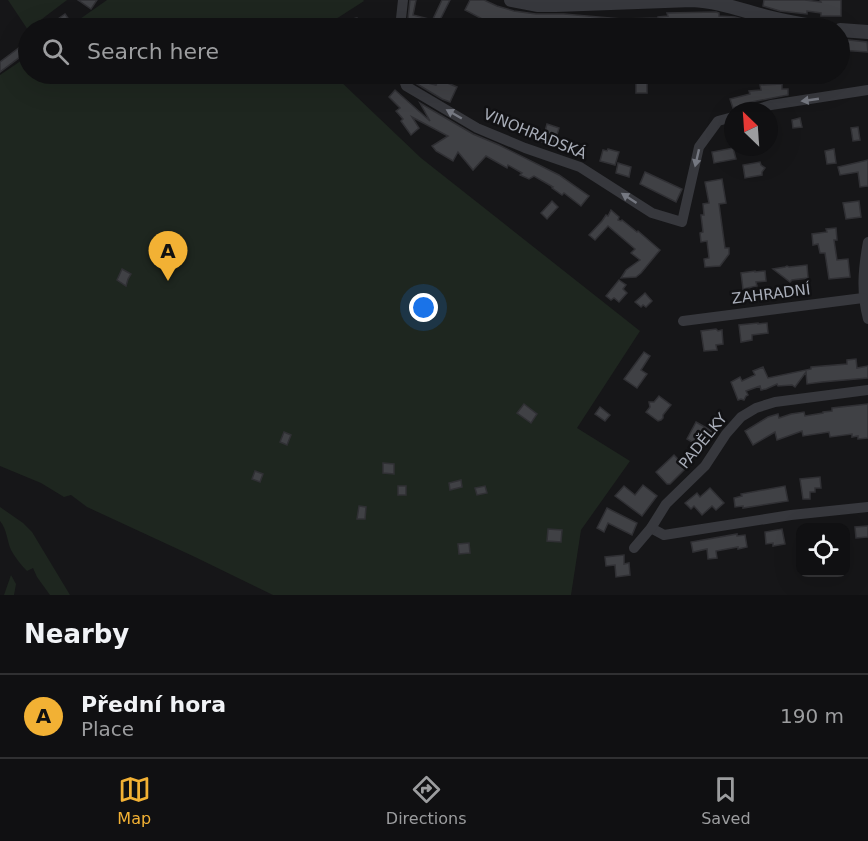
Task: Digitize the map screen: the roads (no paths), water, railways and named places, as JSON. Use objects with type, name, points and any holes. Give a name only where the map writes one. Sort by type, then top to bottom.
[{"type":"street","points":[[401,18],[403,0]]},
{"type":"street","points":[[511,0],[537,4],[692,0],[723,4],[774,18]]},
{"type":"street","points":[[850,31],[868,32]]},
{"type":"street","name":"VINOHRADSKÁ","points":[[405,84],[477,128],[525,148],[580,166],[652,213],[682,222],[699,147],[718,121],[724,119]]},
{"type":"street","points":[[778,104],[868,90]]},
{"type":"street","points":[[868,242],[863,268],[863,298],[868,319]]},
{"type":"street","name":"ZAHRADNÍ","points":[[683,321],[863,298]]},
{"type":"street","name":"PADĚLKY","points":[[634,548],[651,528],[666,504],[705,466],[726,434],[741,417],[756,408],[775,402],[868,390]]},
{"type":"street","points":[[651,528],[664,535],[791,515],[868,507]]},
{"type":"place","name":"Přední hora","points":[[168,281]]}]
